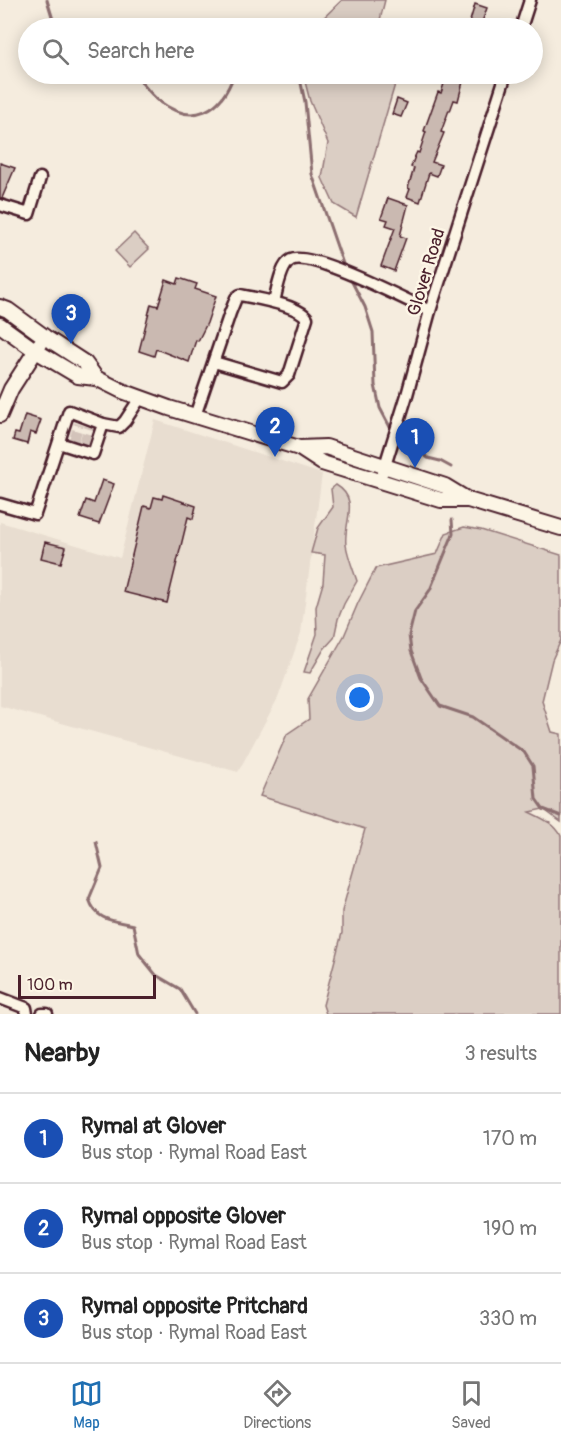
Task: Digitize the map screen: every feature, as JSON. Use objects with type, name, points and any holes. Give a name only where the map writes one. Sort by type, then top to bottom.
[{"type":"main road","points":[[0,307],[8,310],[85,363],[96,378]]},
{"type":"main road","points":[[0,325],[36,351],[78,376],[96,378],[140,398],[299,448],[322,463],[441,500],[468,500]]},
{"type":"main road","points":[[0,416],[11,389],[45,337]]},
{"type":"main road","points":[[299,448],[326,447],[445,486],[468,500],[561,528]]},
{"type":"street","points":[[524,18],[530,0]]},
{"type":"street","name":"Glover Road","points":[[381,481],[430,311],[503,84]]},
{"type":"street","points":[[0,205],[29,214],[40,178]]},
{"type":"street","points":[[274,302],[284,268],[291,260],[303,258],[360,277],[430,311]]},
{"type":"street","points":[[195,416],[236,298],[240,295],[274,302],[304,313],[307,318],[289,375],[282,382],[214,362]]},
{"type":"street","points":[[0,504],[35,514],[69,411],[85,421],[119,427],[140,398]]},
{"type":"street","points":[[59,443],[78,445],[93,454],[103,424]]},
{"type":"street","points":[[0,998],[22,1005],[26,1008],[27,1014]]},
{"type":"street","points":[[42,1014],[47,1014]]},
{"type":"shaded area","points":[[342,0],[385,0],[380,18],[323,18]]},
{"type":"shaded area","points":[[306,84],[395,84],[356,217],[334,204],[322,178],[328,143],[310,101]]},
{"type":"shaded area","points":[[134,233],[149,249],[130,267],[115,251]]},
{"type":"shaded area","points":[[155,420],[322,474],[301,633],[278,698],[238,772],[0,706],[0,522],[120,558]]},
{"type":"shaded area","points":[[336,485],[348,497],[346,545],[357,581],[344,604],[334,638],[324,649],[310,673],[304,672],[317,634],[316,607],[323,583],[325,555],[311,553],[318,528],[333,507],[331,489]]},
{"type":"shaded area","points":[[464,527],[481,530],[561,555],[561,640],[552,660],[542,701],[552,732],[561,734],[561,822],[543,809],[529,812],[551,824],[561,836],[561,1014],[326,1014],[323,1005],[342,933],[342,911],[365,829],[260,796],[287,734],[309,719],[308,699],[344,636],[376,568],[437,554],[446,533]]},
{"type":"building","points":[[475,4],[487,8],[483,18],[471,18]]},
{"type":"building","points":[[444,84],[462,84],[458,101],[454,100],[449,110],[441,132],[444,133],[432,162],[441,165],[437,176],[429,173],[420,202],[407,197],[414,168],[411,167],[417,152],[419,153],[438,92],[441,93]]},
{"type":"building","points":[[397,99],[407,103],[401,117],[392,114]]},
{"type":"building","points":[[0,163],[15,168],[2,198],[0,198]]},
{"type":"building","points":[[388,198],[408,205],[400,236],[406,238],[394,271],[381,266],[395,228],[386,225],[388,220],[381,218]]},
{"type":"building","points":[[179,278],[197,284],[195,289],[216,296],[207,323],[198,341],[196,340],[189,362],[156,349],[154,356],[139,351],[151,304],[158,306],[166,280],[177,284]]},
{"type":"building","points":[[25,415],[41,420],[36,434],[30,432],[27,444],[13,440],[15,433],[19,434]]},
{"type":"building","points":[[102,480],[114,484],[99,524],[80,518],[86,500],[94,503]]},
{"type":"building","points":[[163,495],[196,506],[193,519],[188,517],[167,603],[123,592],[144,506],[151,508],[154,497],[162,499]]},
{"type":"building","points":[[45,542],[66,547],[61,563],[41,558]]},
{"type":"waterway","points":[[47,0],[52,18]]},
{"type":"waterway","points":[[143,84],[152,95],[171,109],[195,114],[214,106],[230,84]]},
{"type":"waterway","points":[[301,84],[312,174],[343,264]]},
{"type":"waterway","points":[[352,282],[365,307],[373,332],[375,385],[380,408],[390,427]]},
{"type":"waterway","points":[[398,434],[428,458],[451,467]]},
{"type":"waterway","points":[[452,520],[453,534],[430,590],[415,611],[409,635],[411,651],[421,678],[440,706],[473,717],[524,752],[533,766],[536,799],[543,809],[561,816]]},
{"type":"waterway","points":[[96,842],[102,868],[89,899],[92,907],[106,919],[133,925],[139,954],[156,975],[180,989],[195,1014]]},
{"type":"tunnel","points":[[74,440],[79,424]]},
{"type":"tunnel","points":[[84,443],[89,427]]},
{"type":"place","name":"Rymal opposite Pritchard","points":[[71,344]]},
{"type":"place","name":"Rymal opposite Glover","points":[[275,457]]},
{"type":"place","name":"Rymal at Glover","points":[[415,468]]}]
